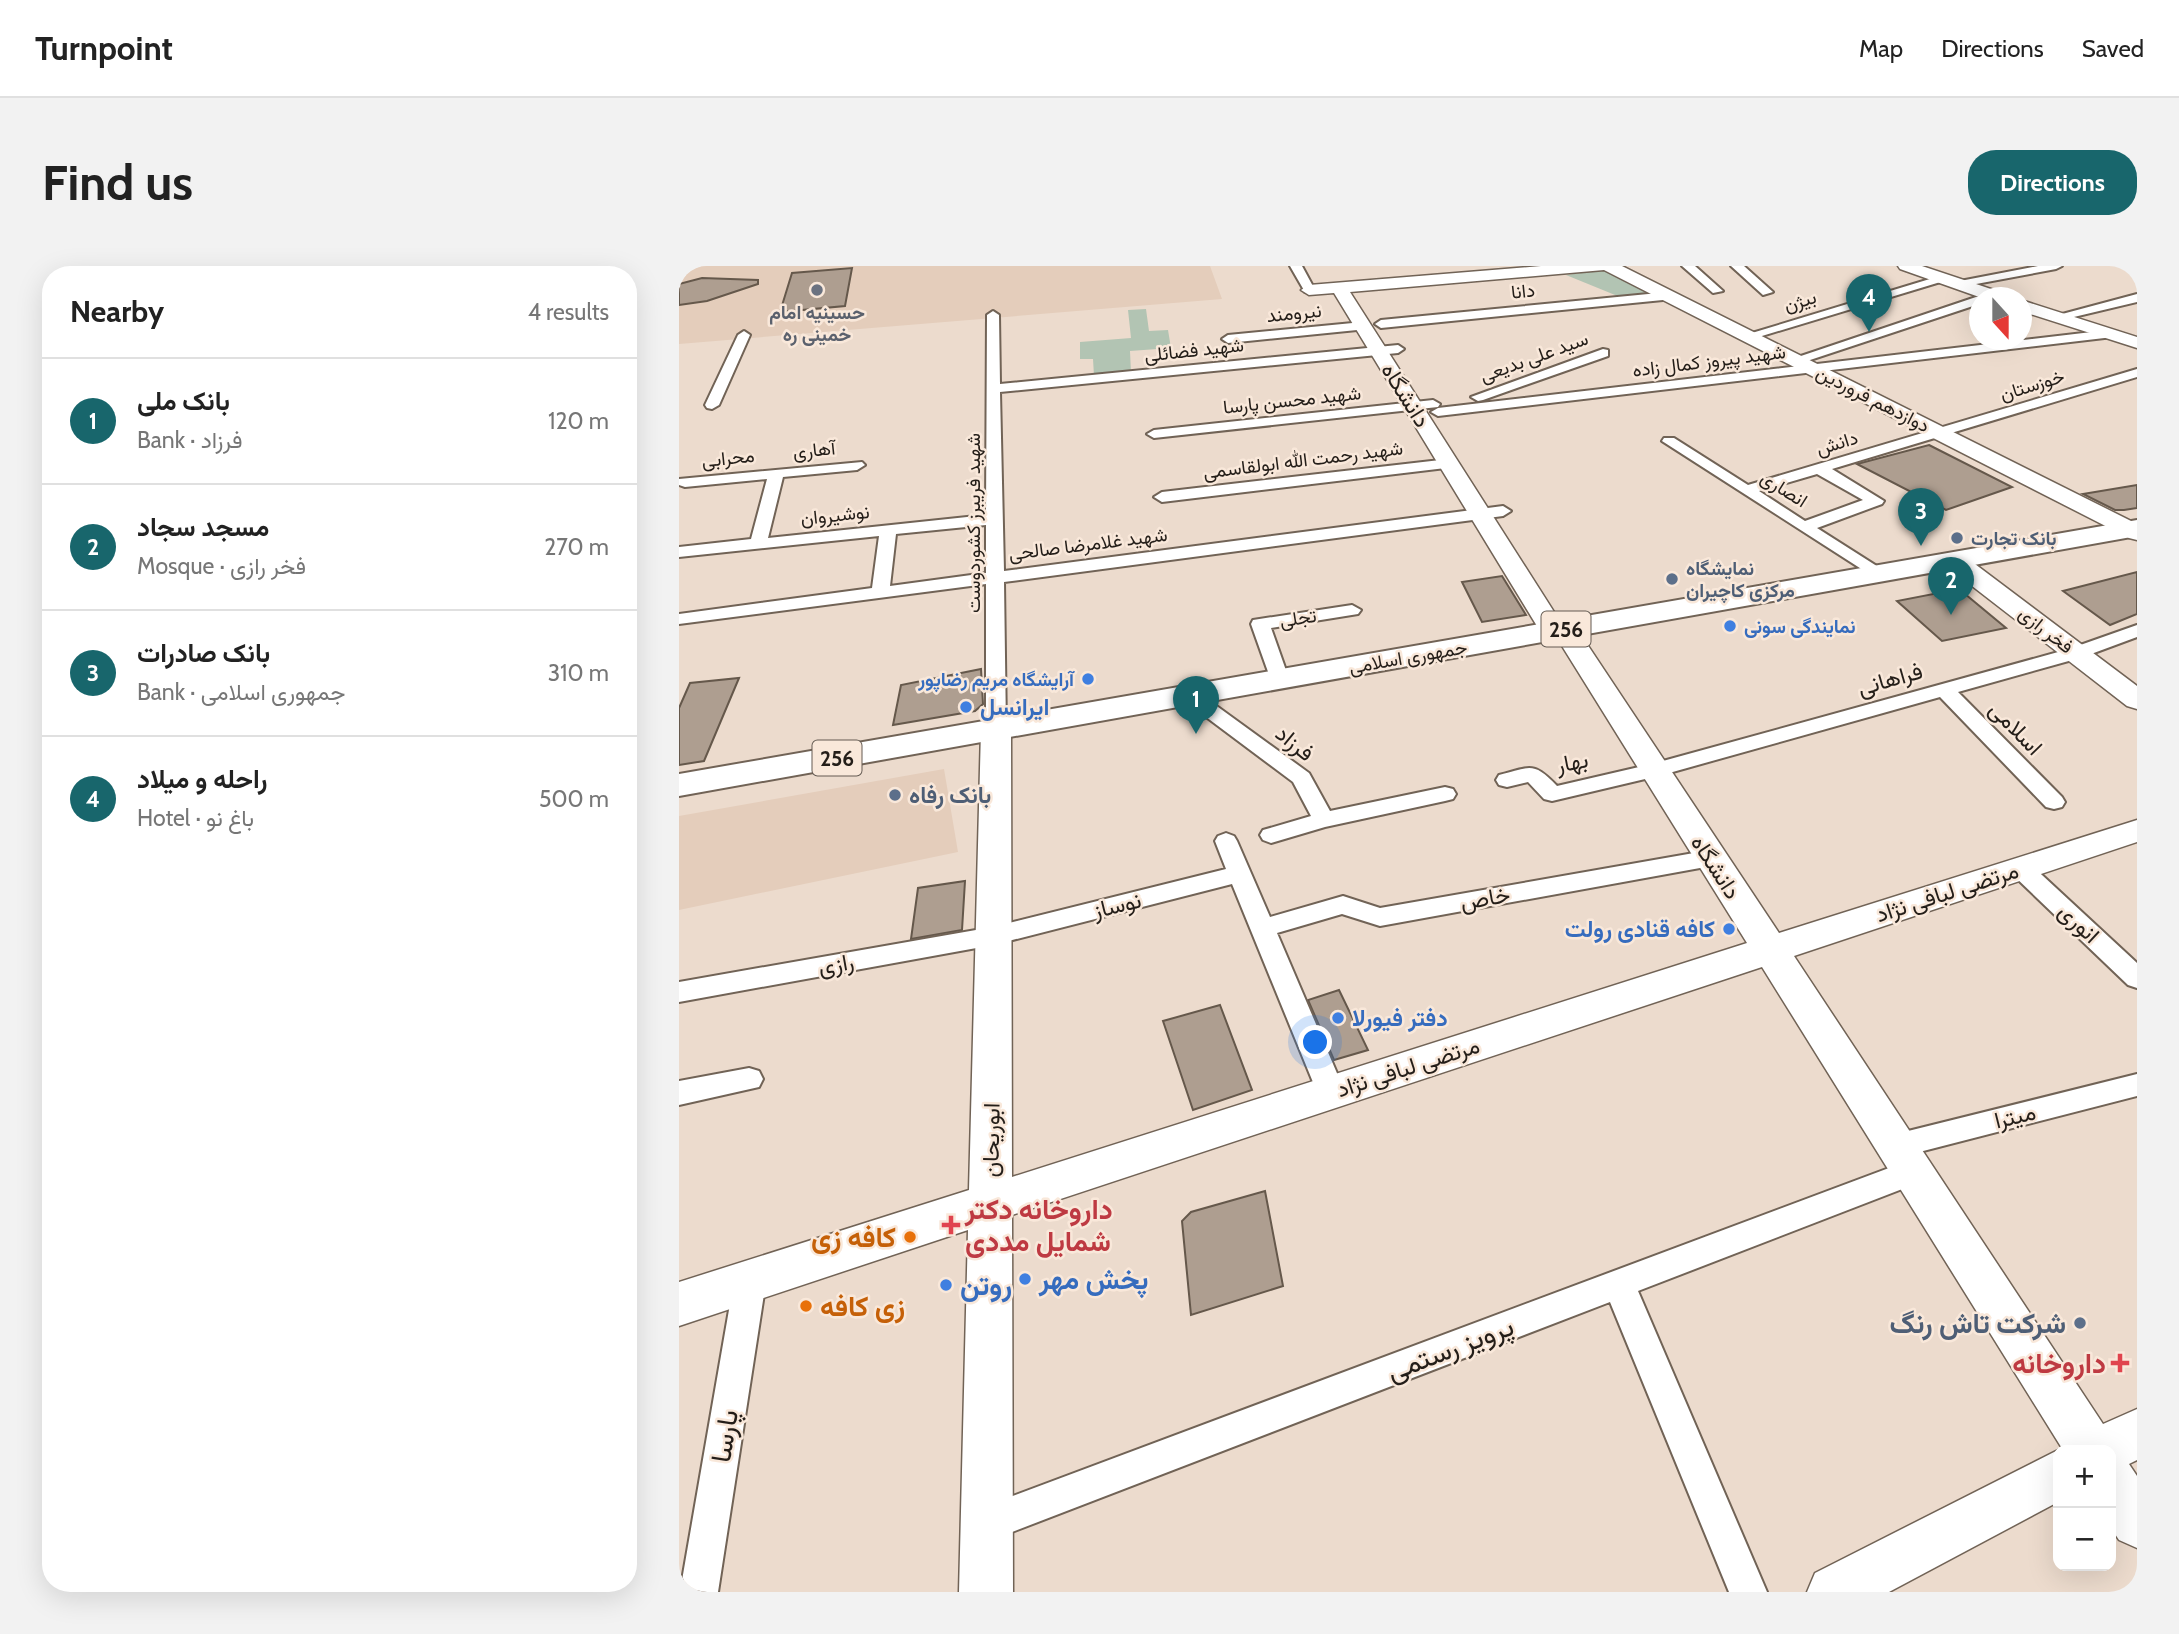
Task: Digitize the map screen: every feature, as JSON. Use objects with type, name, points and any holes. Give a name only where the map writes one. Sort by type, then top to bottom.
[{"type":"main road","points":[[1309,290],[1600,266]]},
{"type":"main road","name":"دوازدهم فروردین","points":[[1609,266],[2134,530]]},
{"type":"main road","points":[[1906,266],[1969,288]]},
{"type":"main road","name":"دانشگاه","points":[[1348,287],[1571,641],[2088,1445]]},
{"type":"main road","points":[[2032,308],[2137,343]]},
{"type":"main road","name":"دانشگاه","points":[[1491,513],[1557,595],[1565,629]]},
{"type":"main road","name":"جمهوری اسلامی","points":[[679,786],[2134,530]]},
{"type":"main road","name":"فخر رازی","points":[[1954,560],[2137,701]]},
{"type":"main road","name":"ابوریحان","points":[[986,1592],[996,730]]},
{"type":"main road","name":"مرتضی لبافی نژاد","points":[[679,1304],[2137,831]]},
{"type":"main road","points":[[2115,1445],[2137,1434]]},
{"type":"main road","points":[[1834,1592],[2053,1478]]},
{"type":"main road","points":[[2116,1490],[2137,1522]]},
{"type":"street","points":[[1296,266],[1309,290]]},
{"type":"street","points":[[1688,266],[1717,291]]},
{"type":"street","points":[[1737,266],[1767,292]]},
{"type":"street","points":[[1960,284],[2056,266]]},
{"type":"street","name":"بیژن","points":[[1748,336],[1943,278]]},
{"type":"street","name":"دانا","points":[[1372,325],[1668,296]]},
{"type":"street","points":[[2057,317],[2137,298]]},
{"type":"street","points":[[1803,364],[1969,305]]},
{"type":"street","name":"شهید فریبرز کشوردوست","points":[[993,316],[996,730]]},
{"type":"street","name":"نیرومند","points":[[1228,339],[1372,325]]},
{"type":"street","name":"شهید پیروز کمال زاده","points":[[1426,409],[1803,364],[2109,334]]},
{"type":"street","points":[[712,405],[744,335]]},
{"type":"street","name":"سید علی بدیعی","points":[[1426,409],[1603,353],[1588,346],[1613,339]]},
{"type":"street","name":"شهید فضائلی","points":[[993,389],[1388,351]]},
{"type":"street","name":"خوزستان","points":[[1939,433],[2137,373]]},
{"type":"street","name":"شهید محسن پارسا","points":[[1154,434],[1426,409]]},
{"type":"street","name":"دانش","points":[[1747,490],[1939,433]]},
{"type":"street","name":"انصاری","points":[[1669,441],[1877,574]]},
{"type":"street","name":"شهید رحمت الله ابولقاسمی","points":[[1162,497],[1459,462]]},
{"type":"street","name":"آهاری","points":[[776,473],[857,465]]},
{"type":"street","points":[[1804,527],[1876,501],[1820,468]]},
{"type":"street","points":[[758,544],[776,473]]},
{"type":"street","name":"محرابی","points":[[685,482],[776,473]]},
{"type":"street","name":"شهید غلامرضا صالحی","points":[[679,619],[1491,513]]},
{"type":"street","name":"نوشیروان","points":[[679,552],[996,519]]},
{"type":"street","points":[[880,593],[888,530]]},
{"type":"street","name":"تجلی","points":[[1279,679],[1260,624],[1352,610]]},
{"type":"street","name":"فراهانی","points":[[1654,770],[2076,653],[2137,631]]},
{"type":"street","name":"اسلامی","points":[[1944,689],[2054,802]]},
{"type":"street","name":"فرزاد","points":[[1189,695],[1301,778],[1324,821]]},
{"type":"street","name":"بهار","points":[[1507,780],[1533,774],[1552,794],[1654,770]]},
{"type":"street","points":[[1271,835],[1445,793]]},
{"type":"street","points":[[1226,841],[1331,1092]]},
{"type":"street","name":"خاص","points":[[1262,928],[1343,905],[1380,917],[1711,858]]},
{"type":"street","name":"انوری","points":[[2020,868],[2137,978]]},
{"type":"street","name":"نوساز","points":[[993,936],[1240,874]]},
{"type":"street","name":"رازی","points":[[679,992],[993,936]]},
{"type":"street","points":[[679,1093],[749,1079]]},
{"type":"street","name":"میترا","points":[[1904,1159],[2136,1086]]},
{"type":"street","name":"پرویز رستمی","points":[[986,1524],[1619,1284],[1904,1159]]},
{"type":"street","name":"پارسا","points":[[699,1592],[750,1281]]},
{"type":"street","points":[[1619,1284],[1748,1592]]},
{"type":"shaded area","points":[[679,266],[1210,266],[1222,299],[679,344]]},
{"type":"shaded area","points":[[944,769],[958,852],[679,910],[679,816]]},
{"type":"green space","points":[[1603,270],[1659,295],[1620,297],[1566,275]]},
{"type":"green space","points":[[1146,309],[1149,331],[1168,330],[1171,348],[1130,351],[1131,373],[1094,376],[1093,359],[1080,359],[1080,342],[1131,338],[1128,310]]},
{"type":"building","name":"حسینیه امام خمینی ره","points":[[852,268],[845,306],[780,312],[792,273]]},
{"type":"building","points":[[702,278],[758,280],[758,284],[707,301],[679,305],[679,284]]},
{"type":"building","points":[[1929,445],[2012,487],[1946,510],[1857,464]]},
{"type":"building","points":[[2137,485],[2137,508],[2115,510],[2083,494]]},
{"type":"building","points":[[2137,572],[2137,614],[2110,625],[2063,591]]},
{"type":"building","points":[[1502,576],[1526,615],[1482,622],[1462,582]]},
{"type":"building","points":[[1959,589],[2006,628],[1942,641],[1897,601]]},
{"type":"building","points":[[981,669],[983,704],[975,711],[893,725],[901,685]]},
{"type":"building","points":[[739,678],[704,761],[679,765],[679,708],[690,683]]},
{"type":"building","points":[[965,881],[962,930],[911,939],[918,888]]},
{"type":"building","points":[[1339,990],[1368,1050],[1334,1060],[1308,1000]]},
{"type":"building","points":[[1220,1005],[1252,1090],[1193,1110],[1163,1021]]},
{"type":"building","points":[[1265,1191],[1283,1286],[1191,1315],[1182,1221],[1191,1212]]},
{"type":"place","name":"حسینیه امام خمینی ره","points":[[817,290]]},
{"type":"place","name":"راحله و میلاد","points":[[1869,332]]},
{"type":"place","name":"بانک تجارت","points":[[1957,538]]},
{"type":"place","name":"بانک صادرات","points":[[1921,546]]},
{"type":"place","name":"نمایشگاه مرکزی کاچیران","points":[[1672,579]]},
{"type":"place","name":"مسجد سجاد","points":[[1951,615]]},
{"type":"place","name":"نمایندگی سونی","points":[[1730,626]]},
{"type":"place","name":"آرایشگاه مریم رضاپور","points":[[1088,679]]},
{"type":"place","name":"ایرانسل","points":[[966,707]]},
{"type":"place","name":"بانک ملی","points":[[1196,734]]},
{"type":"place","name":"بانک رفاه","points":[[895,795]]},
{"type":"place","name":"کافه قنادی رولت","points":[[1729,929]]},
{"type":"place","name":"دفتر فیورلا","points":[[1338,1018]]},
{"type":"place","name":"داروخانه دکتر شمایل مددی","points":[[951,1225]]},
{"type":"place","name":"کافه زی","points":[[910,1237]]},
{"type":"place","name":"پخش مهر","points":[[1025,1279]]},
{"type":"place","name":"روتن","points":[[946,1285]]},
{"type":"place","name":"زی کافه","points":[[806,1306]]},
{"type":"place","name":"شرکت تاش رنگ","points":[[2080,1323]]},
{"type":"place","name":"داروخانه","points":[[2120,1363]]}]
